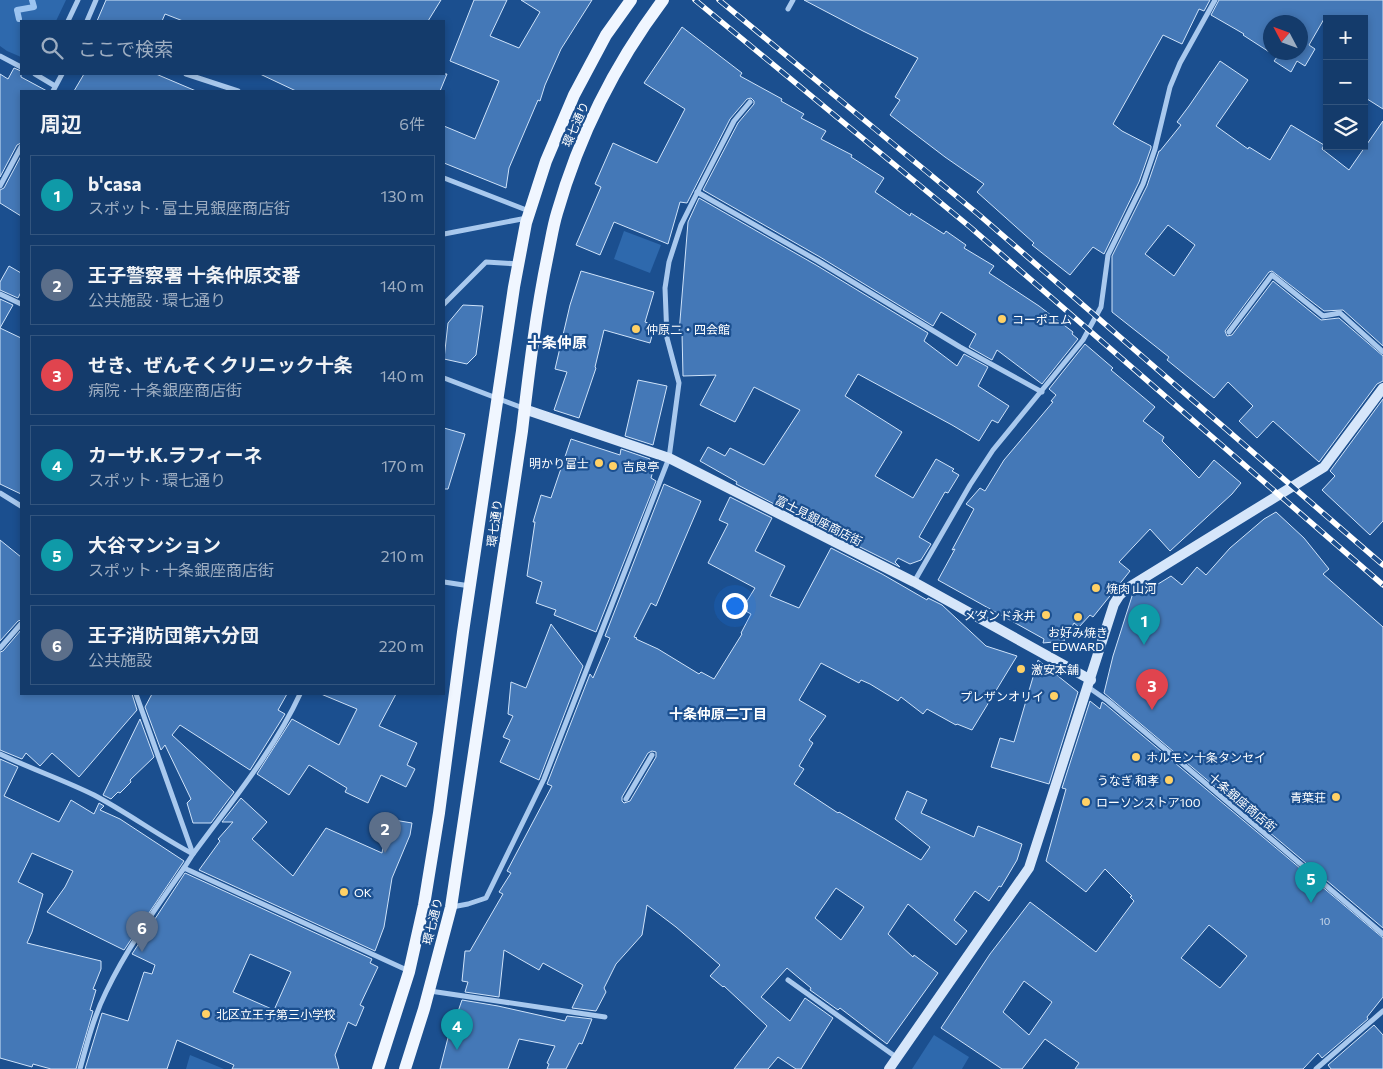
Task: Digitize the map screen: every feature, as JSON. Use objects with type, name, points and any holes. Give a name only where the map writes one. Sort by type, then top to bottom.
[{"type":"main road","name":"環七通り","points":[[378,1069],[409,972],[424,905],[439,813],[497,399],[518,264],[528,215],[546,162],[574,94],[606,35],[631,0]]},
{"type":"main road","name":"環七通り","points":[[404,1069],[451,907],[524,409],[530,354],[556,215],[573,162],[595,112],[619,66],[646,22],[663,0]]},
{"type":"street","points":[[68,20],[78,0]]},
{"type":"street","points":[[86,20],[96,0]]},
{"type":"street","points":[[788,9],[793,0]]},
{"type":"street","points":[[914,582],[970,485],[993,450],[1083,340],[1101,307],[1108,255],[1150,166],[1170,87],[1180,63],[1215,0]]},
{"type":"street","points":[[0,56],[20,66]]},
{"type":"street","points":[[39,75],[54,89],[61,75]]},
{"type":"street","points":[[189,75],[235,90]]},
{"type":"street","points":[[451,907],[486,898],[544,779],[669,458],[679,383],[667,338],[665,288],[669,262],[681,225],[697,192],[734,121],[750,102]]},
{"type":"street","points":[[0,186],[20,152]]},
{"type":"street","points":[[445,178],[528,215]]},
{"type":"street","points":[[697,192],[818,260],[960,347],[1042,392]]},
{"type":"street","points":[[445,234],[528,215]]},
{"type":"street","points":[[445,303],[486,262],[518,264]]},
{"type":"street","points":[[1229,332],[1272,274],[1323,316],[1340,313],[1383,352]]},
{"type":"street","points":[[0,294],[20,304]]},
{"type":"street","points":[[445,378],[524,409]]},
{"type":"street","points":[[888,1069],[1029,868],[1114,604],[1119,596],[1126,589],[1324,467],[1383,388]]},
{"type":"street","name":"富士見銀座商店街","points":[[524,409],[669,458],[914,582],[1089,684]]},
{"type":"street","points":[[0,493],[20,505]]},
{"type":"street","points":[[445,582],[470,586]]},
{"type":"street","points":[[0,648],[20,625]]},
{"type":"street","name":"十条銀座商店街","points":[[1089,684],[1383,934]]},
{"type":"street","points":[[136,695],[193,854]]},
{"type":"street","points":[[80,1069],[105,994],[126,955],[193,854],[250,776],[300,695]]},
{"type":"street","points":[[0,754],[93,794],[160,836],[193,854]]},
{"type":"street","points":[[626,799],[652,755]]},
{"type":"street","points":[[184,868],[409,972]]},
{"type":"street","points":[[788,980],[896,1057]]},
{"type":"street","points":[[428,991],[605,1018]]},
{"type":"street","points":[[1316,1069],[1383,1011]]},
{"type":"shaded area","points":[[0,0],[66,0],[56,20],[20,20],[20,57],[0,46]]},
{"type":"shaded area","points":[[624,231],[661,245],[650,273],[614,259]]},
{"type":"shaded area","points":[[934,1035],[969,1057],[962,1069],[912,1069]]},
{"type":"shaded area","points":[[190,1055],[224,1069],[186,1069]]},
{"type":"building","points":[[106,0],[441,0],[429,20],[180,20],[165,14],[162,20],[97,20]]},
{"type":"building","points":[[474,0],[507,0],[490,36],[519,48],[540,12],[521,0],[592,0],[561,49],[540,101],[538,100],[509,168],[506,188],[445,163],[445,126],[475,139],[499,81],[450,61]]},
{"type":"building","points":[[804,0],[1210,0],[1204,11],[1199,9],[1182,44],[1163,35],[1113,124],[1122,131],[1151,146],[1151,148],[1139,182],[1104,254],[1093,247],[1070,275],[1032,245],[1034,243],[977,192],[984,184],[890,115],[900,100],[895,97],[918,58]]},
{"type":"building","points":[[1219,0],[1383,0],[1383,109],[1368,100],[1368,15],[1323,15],[1323,21],[1309,45],[1315,49],[1305,66],[1297,61],[1291,72],[1274,61],[1308,60],[1308,15],[1263,15],[1263,48],[1244,34],[1211,15]]},
{"type":"building","points":[[682,27],[742,73],[740,76],[782,99],[781,101],[804,114],[801,118],[826,131],[821,139],[852,155],[851,157],[884,178],[875,192],[910,216],[911,213],[944,234],[946,231],[966,245],[964,248],[994,266],[989,273],[1039,306],[1073,332],[1072,334],[1078,339],[1042,384],[997,350],[992,360],[969,347],[976,334],[941,312],[933,326],[820,257],[703,190],[738,123],[754,104],[751,98],[747,99],[730,119],[687,203],[680,202],[668,244],[614,222],[600,255],[576,245],[601,187],[595,184],[613,143],[657,163],[685,109],[644,83]]},
{"type":"building","points":[[1220,61],[1248,80],[1216,126],[1248,149],[1249,147],[1270,160],[1291,125],[1323,144],[1323,150],[1349,170],[1363,150],[1368,150],[1368,143],[1383,121],[1383,346],[1343,310],[1324,311],[1272,271],[1269,272],[1225,331],[1227,336],[1232,335],[1273,281],[1321,320],[1339,318],[1383,356],[1383,381],[1377,384],[1319,462],[1273,421],[1257,438],[1239,421],[1253,406],[1228,382],[1214,398],[1167,360],[1169,357],[1112,312],[1112,256],[1147,186],[1159,151],[1181,125],[1177,122]],"holes":[[[1168,225],[1195,245],[1174,276],[1145,254]]]},
{"type":"building","points":[[14,68],[20,71],[21,77],[45,90],[20,90],[20,144],[17,145],[0,177],[0,74],[8,79]]},
{"type":"building","points":[[447,74],[440,90],[294,90],[262,75]]},
{"type":"building","points":[[83,75],[158,75],[194,90],[75,90]]},
{"type":"building","points":[[20,158],[20,215],[0,203],[0,190],[4,188]]},
{"type":"building","points":[[699,198],[816,265],[928,333],[924,341],[957,366],[964,354],[988,367],[978,386],[1009,406],[998,423],[992,420],[979,441],[858,374],[845,396],[902,432],[875,476],[913,498],[936,459],[954,469],[952,471],[959,475],[948,493],[945,492],[919,537],[931,544],[921,560],[910,564],[898,558],[895,562],[900,567],[838,536],[839,533],[783,503],[780,503],[778,506],[736,484],[737,482],[700,461],[708,447],[725,456],[730,448],[764,465],[800,410],[754,387],[735,422],[700,405],[716,375],[683,376],[682,333],[679,333],[688,222]]},
{"type":"building","points":[[9,266],[20,272],[20,294],[18,298],[0,290],[0,282]]},
{"type":"building","points":[[581,271],[654,292],[645,322],[655,325],[650,343],[604,330],[596,368],[579,418],[554,410],[567,372],[555,369],[570,305]]},
{"type":"building","points":[[0,299],[13,305],[0,328]]},
{"type":"building","points":[[463,305],[483,306],[476,355],[467,364],[445,359],[448,323]]},
{"type":"building","points":[[0,328],[20,338],[20,494],[0,484]]},
{"type":"building","points":[[1085,344],[1113,368],[1111,370],[1155,407],[1143,421],[1164,437],[1162,441],[1199,478],[1214,460],[1241,483],[1232,494],[1170,551],[1150,529],[1119,562],[1130,571],[1093,617],[1090,615],[1079,627],[1074,623],[1064,641],[1043,643],[1044,639],[938,580],[974,509],[966,504],[980,488],[985,491],[1004,460],[1053,402],[1051,401],[1056,395],[1049,389]]},
{"type":"building","points":[[638,380],[667,386],[653,445],[625,436]]},
{"type":"building","points":[[1383,399],[1383,521],[1370,535],[1322,490],[1335,476],[1330,471]]},
{"type":"building","points":[[445,428],[465,434],[448,489],[445,489]]},
{"type":"building","points":[[571,439],[620,455],[621,449],[650,459],[649,464],[654,467],[651,478],[656,481],[596,632],[554,615],[556,610],[536,603],[542,582],[527,576],[535,522],[533,522],[541,495],[551,498]]},
{"type":"building","points":[[664,484],[701,501],[656,606],[651,603],[634,637],[699,674],[701,672],[714,679],[742,634],[751,614],[742,609],[755,588],[708,563],[728,524],[719,520],[730,497],[772,518],[755,551],[785,566],[770,596],[799,608],[831,548],[927,600],[928,598],[942,605],[986,646],[1017,656],[972,730],[956,725],[927,709],[923,714],[901,697],[898,701],[870,684],[861,680],[859,683],[821,663],[799,700],[826,716],[809,740],[813,743],[799,766],[804,769],[794,784],[838,813],[921,860],[930,847],[895,819],[907,791],[927,800],[921,813],[974,837],[978,826],[1022,844],[1017,860],[1001,887],[999,886],[989,901],[975,891],[954,920],[967,931],[956,945],[908,904],[888,934],[913,957],[914,955],[938,973],[887,1044],[840,1008],[838,1010],[810,990],[811,988],[787,968],[761,997],[790,1021],[805,998],[833,1018],[801,1069],[796,1069],[778,1057],[768,1069],[734,1069],[767,1026],[724,986],[710,976],[720,965],[647,905],[642,935],[616,964],[604,988],[606,992],[596,1011],[572,1008],[583,985],[543,963],[539,970],[504,950],[499,997],[465,992],[468,982],[462,981],[465,951],[470,951],[503,894],[499,892],[511,873],[507,871],[552,786],[547,784],[590,674],[593,678],[610,638],[605,636]],"holes":[[[656,752],[656,757],[630,801],[624,803],[622,797],[648,753]],[[836,888],[864,907],[841,940],[815,918]]]},
{"type":"building","points":[[1276,512],[1304,538],[1329,569],[1323,574],[1383,627],[1383,928],[1104,693],[1113,656],[1133,593],[1146,585],[1150,589],[1171,576],[1182,585],[1197,567],[1206,575],[1230,548],[1264,519]]},
{"type":"building","points":[[0,540],[20,556],[20,620],[0,641]]},
{"type":"building","points":[[551,624],[583,666],[539,780],[500,762],[510,740],[503,737],[513,716],[508,714],[511,682],[526,688]]},
{"type":"building","points":[[20,631],[20,695],[132,695],[137,710],[79,777],[52,753],[40,766],[26,753],[22,759],[0,750],[0,652]]},
{"type":"building","points":[[1038,660],[1078,692],[1049,784],[991,767],[1000,738],[1014,742]]},
{"type":"building","points":[[151,695],[286,695],[278,710],[285,714],[250,770],[180,725],[172,735],[234,792],[211,823],[193,823],[187,803],[191,799],[165,745],[161,750],[145,707]]},
{"type":"building","points":[[323,695],[395,695],[379,726],[417,743],[407,765],[415,769],[406,787],[381,775],[368,803],[345,792],[347,788],[309,765],[289,795],[257,774],[292,719],[339,745],[357,709]]},
{"type":"building","points":[[1090,701],[1100,709],[1102,702],[1383,938],[1383,997],[1367,1017],[1368,1019],[1322,1058],[1318,1053],[1303,1069],[1075,1069],[1079,1063],[1045,1039],[1022,1069],[1002,1069],[941,1028],[990,954],[1030,902],[1096,952],[1134,901],[1130,897],[1132,896],[1105,869],[1086,892],[1046,861],[1066,789],[1062,788]],"holes":[[[1209,925],[1247,956],[1220,988],[1181,958]],[[1024,981],[1052,1002],[1029,1035],[1003,1012]]]},
{"type":"building","points":[[140,719],[154,757],[130,780],[131,782],[120,793],[118,792],[111,799],[103,795]]},
{"type":"building","points":[[0,759],[18,767],[4,796],[59,822],[71,800],[94,814],[99,803],[104,806],[100,810],[120,819],[184,861],[124,950],[47,912],[65,887],[73,871],[32,853],[18,882],[43,894],[27,943],[101,961],[101,969],[93,989],[96,990],[90,1010],[93,1011],[76,1069],[51,1069],[33,1064],[32,1067],[0,1058]]},
{"type":"building","points":[[241,798],[267,822],[252,839],[293,876],[326,828],[382,853],[388,819],[412,823],[410,835],[392,878],[384,927],[375,951],[199,870],[220,841],[218,839],[233,822],[222,822]]},
{"type":"building","points":[[185,873],[372,959],[370,963],[378,967],[360,1005],[364,1007],[356,1026],[348,1022],[335,1055],[339,1069],[232,1069],[234,1065],[177,1040],[167,1069],[85,1069],[102,1013],[128,1021],[144,972],[152,974],[155,965],[132,954]],"holes":[[[250,954],[291,972],[274,1010],[233,992]]]},
{"type":"building","points":[[462,1000],[565,1021],[567,1016],[592,1019],[582,1044],[579,1043],[566,1069],[547,1069],[549,1064],[547,1063],[555,1046],[519,1039],[508,1069],[440,1069],[451,1026],[453,1026]]},
{"type":"building","points":[[1374,1025],[1383,1035],[1383,1069],[1331,1069],[1328,1065]]},
{"type":"waterway","points":[[19,19],[17,10],[34,7],[32,0]]},
{"type":"railway","points":[[695,0],[970,227],[1383,585]]},
{"type":"railway","points":[[719,0],[978,214],[1383,565]]},
{"type":"place","name":"コーポエム","points":[[1002,319]]},
{"type":"place","name":"仲原二・四会館","points":[[636,329]]},
{"type":"place","name":"明かり富士","points":[[599,463]]},
{"type":"place","name":"吉良亭","points":[[613,466]]},
{"type":"place","name":"焼肉 山河","points":[[1096,588]]},
{"type":"place","name":"メダンド永井","points":[[1046,615]]},
{"type":"place","name":"お好み焼き EDWARD","points":[[1078,617]]},
{"type":"place","name":"b'casa","points":[[1144,645]]},
{"type":"place","name":"激安本舗","points":[[1021,669]]},
{"type":"place","name":"プレザンオリイ","points":[[1054,696]]},
{"type":"place","name":"せき、ぜんそくクリニック十条","points":[[1152,710]]},
{"type":"place","name":"ホルモン十条タンセイ","points":[[1136,757]]},
{"type":"place","name":"うなぎ 和孝","points":[[1169,780]]},
{"type":"place","name":"青葉荘","points":[[1336,797]]},
{"type":"place","name":"ローソンストア100","points":[[1086,802]]},
{"type":"place","name":"王子警察署 十条仲原交番","points":[[385,853]]},
{"type":"place","name":"OK","points":[[344,892]]},
{"type":"place","name":"大谷マンション","points":[[1311,903]]},
{"type":"place","name":"王子消防団第六分団","points":[[142,952]]},
{"type":"place","name":"北区立王子第三小学校","points":[[206,1014]]},
{"type":"place","name":"カーサ.K.ラフィーネ","points":[[457,1050]]},
{"type":"district","name":"十条仲原","points":[[557,342]]},
{"type":"district","name":"十条仲原二丁目","points":[[718,713]]}]
